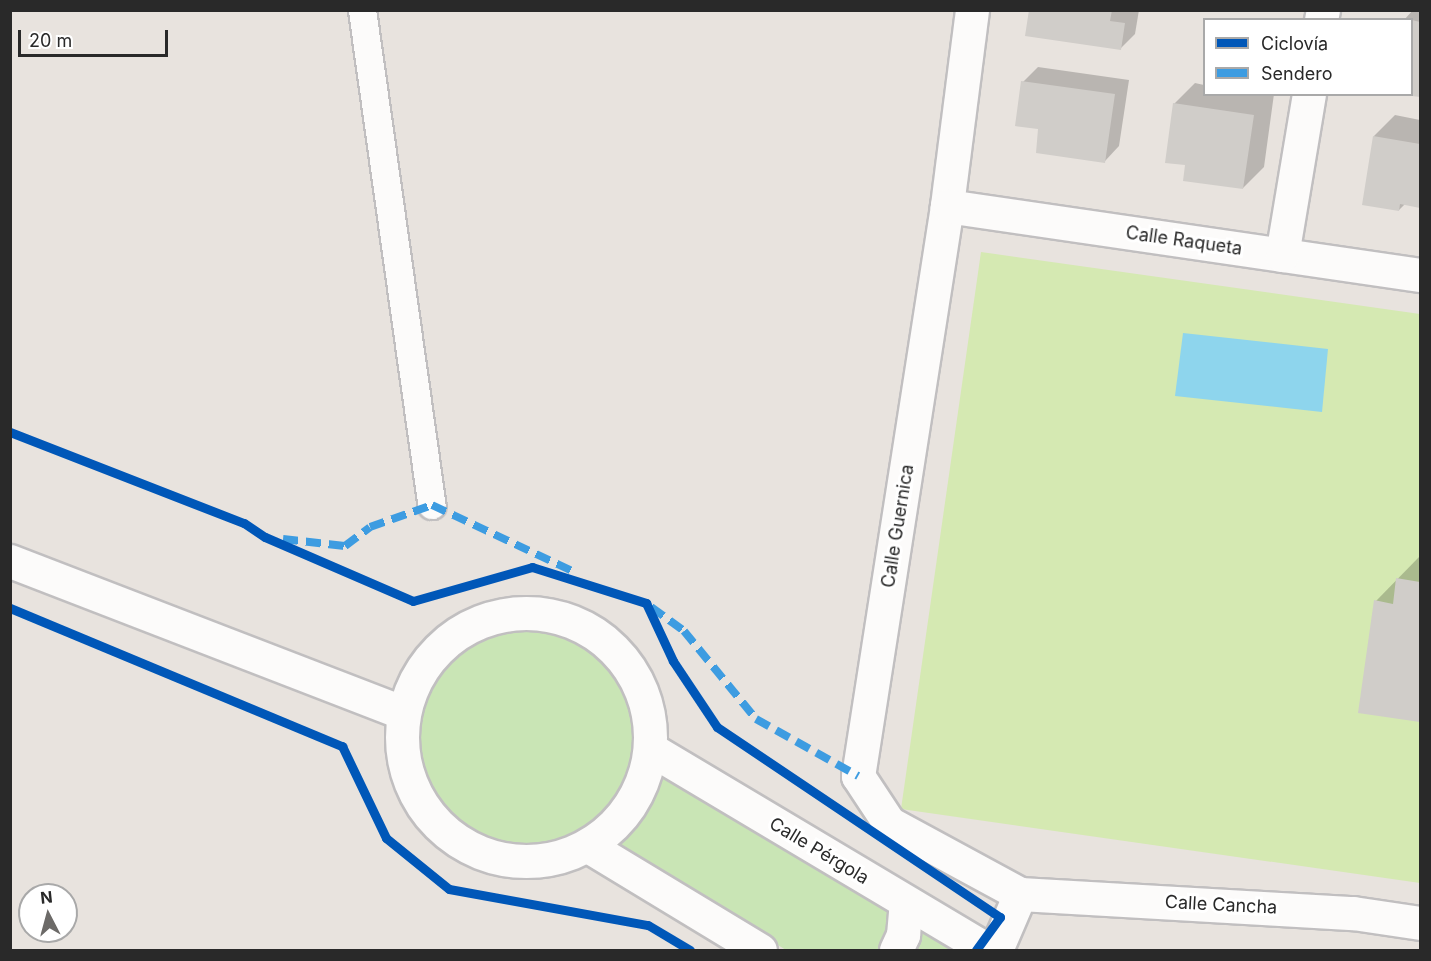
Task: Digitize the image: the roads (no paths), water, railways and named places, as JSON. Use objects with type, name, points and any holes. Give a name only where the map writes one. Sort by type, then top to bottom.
[{"type":"street","name":"Calle Guernica","points":[[972,10],[947,206],[858,776],[889,823],[1020,894]]},
{"type":"street","points":[[1282,255],[1309,96]]},
{"type":"street","name":"Calle Raqueta","points":[[947,206],[1420,275]]},
{"type":"street","points":[[10,561],[403,712]]},
{"type":"street","points":[[524,612],[566,618],[604,637],[633,668],[649,708],[652,750],[641,788],[620,821],[588,846],[550,860],[509,861],[470,849],[445,831],[414,792],[401,753],[403,712],[418,673],[446,640],[483,619],[503,615],[524,612]]},
{"type":"street","name":"Calle Pérgola","points":[[652,750],[987,951]]},
{"type":"street","points":[[588,846],[760,951]]},
{"type":"street","points":[[996,951],[1020,894]]},
{"type":"street","name":"Calle Cancha","points":[[1020,894],[1353,913],[1420,923]]},
{"type":"street","points":[[896,951],[903,935],[906,903]]},
{"type":"lane","points":[[362,10],[432,505]]},
{"type":"water","points":[[1183,333],[1328,349],[1322,412],[1175,396]]}]
